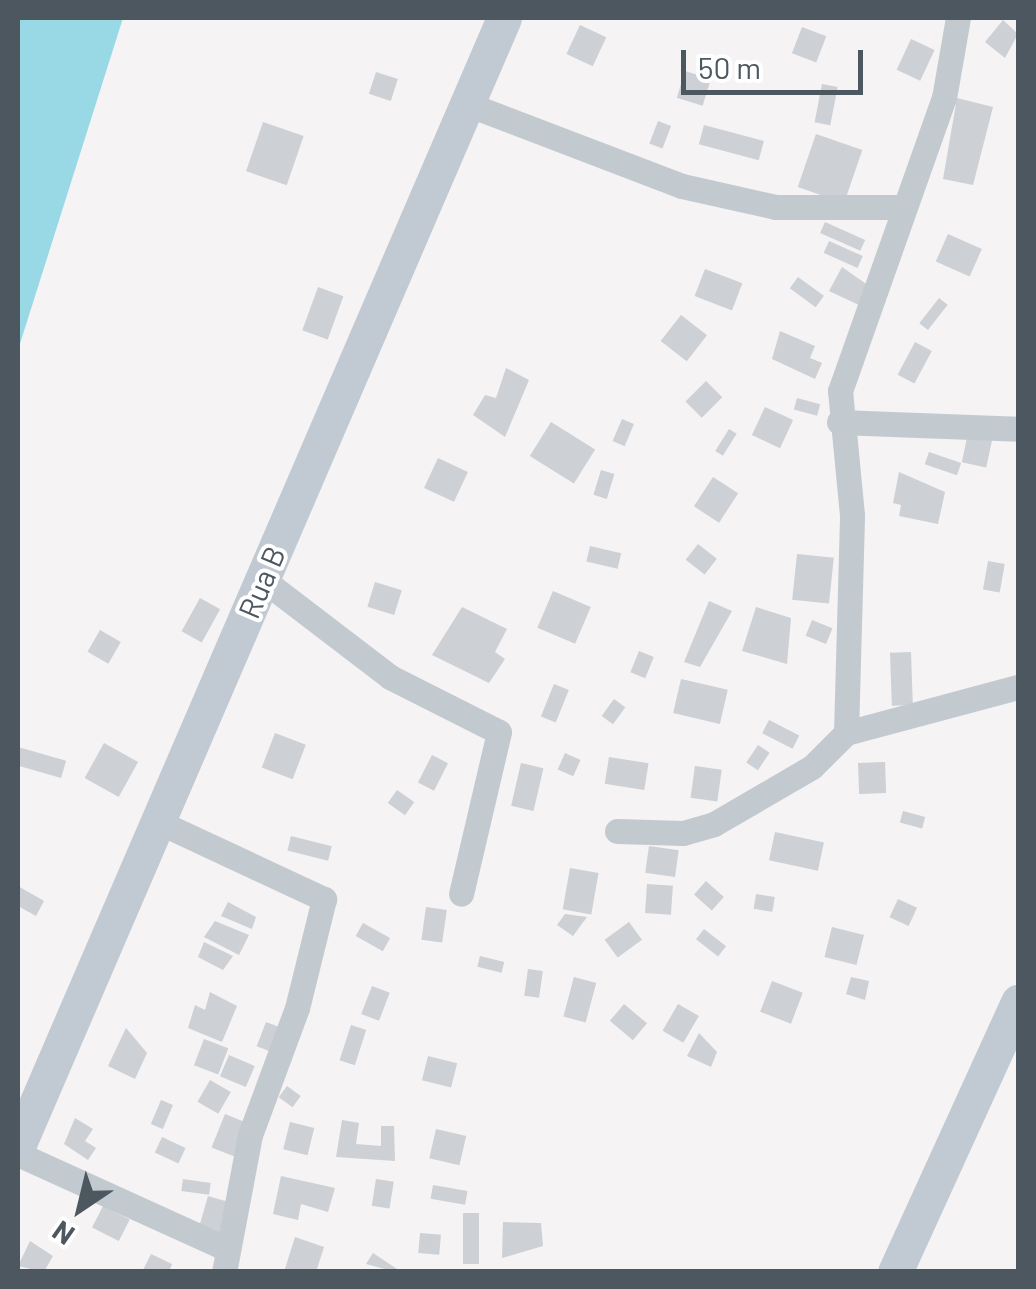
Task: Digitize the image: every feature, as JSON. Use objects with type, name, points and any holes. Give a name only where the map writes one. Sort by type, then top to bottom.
[{"type":"main road","name":"Rua B","points":[[18,1146],[162,824],[262,579],[504,18]]},
{"type":"main road","points":[[895,1272],[1018,1002]]},
{"type":"street","points":[[846,733],[852,515],[839,422],[849,358],[899,207],[944,98],[958,18]]},
{"type":"street","points":[[467,104],[682,186],[776,208],[899,207]]},
{"type":"street","points":[[839,422],[1018,429]]},
{"type":"street","points":[[262,579],[390,676],[499,732],[461,894]]},
{"type":"street","points":[[617,831],[683,833],[714,824],[812,767],[846,733],[1018,687]]},
{"type":"street","points":[[18,1154],[225,1260],[250,1135],[297,1008],[324,898],[162,824]]},
{"type":"water","points":[[18,18],[123,18],[18,350]]},
{"type":"building","points":[[1003,20],[1018,34],[1005,58],[985,42]]},
{"type":"building","points":[[580,25],[606,37],[593,66],[566,54]]},
{"type":"building","points":[[802,27],[826,36],[816,62],[792,53]]},
{"type":"building","points":[[911,39],[935,50],[920,81],[897,70]]},
{"type":"building","points":[[685,71],[711,79],[703,106],[677,98]]},
{"type":"building","points":[[376,72],[398,79],[391,101],[369,94]]},
{"type":"building","points":[[822,84],[838,87],[830,125],[815,122]]},
{"type":"building","points":[[957,98],[993,107],[973,185],[943,179]]},
{"type":"building","points":[[658,121],[671,126],[662,148],[649,143]]},
{"type":"building","points":[[263,122],[304,136],[287,185],[246,171]]},
{"type":"building","points":[[704,125],[764,141],[759,160],[699,144]]},
{"type":"building","points":[[816,134],[862,150],[844,203],[798,187]]},
{"type":"building","points":[[825,222],[865,240],[860,251],[820,233]]},
{"type":"building","points":[[948,234],[982,249],[970,276],[936,261]]},
{"type":"building","points":[[829,241],[863,256],[858,268],[824,253]]},
{"type":"building","points":[[842,267],[872,288],[861,306],[829,291]]},
{"type":"building","points":[[705,269],[742,283],[732,310],[695,296]]},
{"type":"building","points":[[798,277],[824,296],[816,307],[790,288]]},
{"type":"building","points":[[318,287],[343,296],[328,339],[302,330]]},
{"type":"building","points":[[939,298],[948,305],[928,330],[919,323]]},
{"type":"building","points":[[681,315],[707,335],[687,361],[661,341]]},
{"type":"building","points":[[780,331],[815,346],[810,358],[822,363],[815,379],[772,359]]},
{"type":"building","points":[[915,342],[932,351],[914,384],[898,375]]},
{"type":"building","points":[[506,368],[529,380],[505,437],[473,415],[485,395],[496,398]]},
{"type":"building","points":[[706,381],[722,397],[702,418],[685,402]]},
{"type":"building","points":[[797,398],[820,404],[817,416],[794,410]]},
{"type":"building","points":[[765,407],[793,420],[780,448],[752,435]]},
{"type":"building","points":[[622,419],[634,424],[625,446],[613,441]]},
{"type":"building","points":[[551,422],[595,450],[574,483],[530,456]]},
{"type":"building","points":[[729,429],[737,434],[723,456],[715,451]]},
{"type":"building","points":[[968,433],[992,438],[986,468],[962,462]]},
{"type":"building","points":[[929,452],[961,463],[957,475],[925,464]]},
{"type":"building","points":[[438,458],[468,472],[454,502],[424,488]]},
{"type":"building","points":[[601,470],[614,474],[607,499],[593,495]]},
{"type":"building","points":[[899,472],[945,492],[938,524],[899,516],[901,505],[893,503]]},
{"type":"building","points":[[713,477],[738,493],[719,523],[694,506]]},
{"type":"building","points":[[698,544],[717,559],[705,575],[686,560]]},
{"type":"building","points":[[590,546],[621,553],[618,569],[586,562]]},
{"type":"building","points":[[797,554],[834,558],[829,604],[792,600]]},
{"type":"building","points":[[988,561],[1005,564],[1000,593],[983,590]]},
{"type":"building","points":[[375,582],[402,590],[394,615],[367,607]]},
{"type":"building","points":[[553,591],[591,607],[575,644],[537,628]]},
{"type":"building","points":[[200,598],[220,609],[202,642],[182,631]]},
{"type":"building","points":[[709,601],[732,611],[700,667],[684,662]]},
{"type":"building","points":[[462,607],[507,629],[495,652],[505,659],[489,683],[432,655]]},
{"type":"building","points":[[756,607],[791,618],[787,664],[742,651]]},
{"type":"building","points":[[812,620],[832,628],[826,644],[806,636]]},
{"type":"building","points":[[100,630],[121,642],[108,664],[88,652]]},
{"type":"building","points":[[639,651],[654,657],[645,678],[630,672]]},
{"type":"building","points":[[911,652],[913,705],[892,706],[890,653]]},
{"type":"building","points":[[681,679],[728,690],[720,724],[673,713]]},
{"type":"building","points":[[554,684],[569,690],[556,722],[541,716]]},
{"type":"building","points":[[614,699],[625,707],[613,724],[602,716]]},
{"type":"building","points":[[769,720],[799,735],[792,749],[762,733]]},
{"type":"building","points":[[275,733],[306,745],[293,779],[262,768]]},
{"type":"building","points":[[104,743],[138,762],[119,797],[85,778]]},
{"type":"building","points":[[758,745],[770,753],[758,770],[746,762]]},
{"type":"building","points":[[18,747],[66,761],[61,778],[18,766]]},
{"type":"building","points":[[565,753],[581,760],[573,776],[558,769]]},
{"type":"building","points":[[432,755],[448,763],[434,791],[418,783]]},
{"type":"building","points":[[609,757],[649,763],[644,790],[605,784]]},
{"type":"building","points":[[885,762],[886,793],[859,794],[858,763]]},
{"type":"building","points":[[521,763],[543,768],[534,811],[511,806]]},
{"type":"building","points":[[695,766],[722,770],[717,801],[691,798]]},
{"type":"building","points":[[397,790],[414,802],[405,815],[388,803]]},
{"type":"building","points":[[903,811],[925,817],[922,829],[900,823]]},
{"type":"building","points":[[775,832],[824,842],[818,871],[769,860]]},
{"type":"building","points":[[291,836],[332,846],[328,861],[287,851]]},
{"type":"building","points":[[649,846],[679,850],[675,877],[645,873]]},
{"type":"building","points":[[570,868],[599,873],[591,914],[563,909]]},
{"type":"building","points":[[706,881],[724,897],[712,910],[694,894]]},
{"type":"building","points":[[647,884],[673,886],[671,915],[645,913]]},
{"type":"building","points":[[18,886],[44,901],[36,916],[18,906]]},
{"type":"building","points":[[756,894],[775,897],[772,912],[754,909]]},
{"type":"building","points":[[898,899],[917,908],[909,926],[890,917]]},
{"type":"building","points":[[228,902],[256,917],[252,929],[221,916]]},
{"type":"building","points":[[426,907],[447,910],[442,943],[421,940]]},
{"type":"building","points":[[565,914],[587,917],[573,936],[557,925]]},
{"type":"building","points":[[215,921],[249,935],[239,955],[204,937]]},
{"type":"building","points":[[629,922],[642,940],[618,957],[605,940]]},
{"type":"building","points":[[363,923],[390,938],[383,951],[356,936]]},
{"type":"building","points":[[832,927],[864,935],[857,965],[825,957]]},
{"type":"building","points":[[704,929],[726,946],[718,956],[696,939]]},
{"type":"building","points":[[204,942],[233,956],[223,970],[198,957]]},
{"type":"building","points":[[480,956],[504,962],[502,973],[477,967]]},
{"type":"building","points":[[528,969],[543,971],[539,998],[524,996]]},
{"type":"building","points":[[574,977],[596,983],[586,1023],[563,1017]]},
{"type":"building","points":[[851,977],[869,981],[865,1000],[846,994]]},
{"type":"building","points":[[772,981],[803,993],[791,1024],[760,1012]]},
{"type":"building","points":[[372,986],[390,993],[379,1021],[361,1014]]},
{"type":"building","points":[[210,992],[237,1006],[222,1042],[188,1028],[195,1005],[205,1010]]},
{"type":"building","points":[[624,1004],[647,1023],[633,1040],[610,1021]]},
{"type":"building","points":[[678,1004],[699,1016],[683,1043],[662,1031]]},
{"type":"building","points":[[266,1022],[279,1027],[270,1051],[257,1046]]},
{"type":"building","points":[[351,1025],[366,1030],[355,1065],[340,1060]]},
{"type":"building","points":[[126,1028],[147,1053],[135,1079],[108,1066]]},
{"type":"building","points":[[699,1033],[717,1052],[711,1067],[687,1056]]},
{"type":"building","points":[[204,1039],[228,1048],[218,1074],[194,1065]]},
{"type":"building","points":[[229,1055],[255,1066],[246,1087],[220,1076]]},
{"type":"building","points":[[428,1056],[457,1063],[451,1088],[422,1080]]},
{"type":"building","points":[[210,1080],[231,1092],[218,1114],[198,1102]]},
{"type":"building","points":[[287,1086],[301,1096],[293,1107],[279,1097]]},
{"type":"building","points":[[161,1100],[173,1105],[163,1129],[151,1124]]},
{"type":"building","points":[[225,1114],[247,1123],[234,1156],[212,1147]]},
{"type":"building","points":[[75,1118],[93,1129],[85,1141],[96,1148],[88,1160],[64,1144]]},
{"type":"building","points":[[342,1120],[359,1123],[356,1144],[381,1146],[381,1126],[394,1126],[395,1161],[336,1157]]},
{"type":"building","points":[[290,1122],[314,1128],[307,1155],[283,1149]]},
{"type":"building","points":[[436,1129],[466,1136],[459,1165],[429,1158]]},
{"type":"building","points":[[162,1137],[186,1148],[178,1163],[155,1152]]},
{"type":"building","points":[[281,1176],[335,1188],[328,1212],[301,1204],[298,1220],[273,1214]]},
{"type":"building","points":[[183,1179],[211,1183],[209,1195],[181,1191]]},
{"type":"building","points":[[376,1179],[394,1182],[390,1208],[372,1206]]},
{"type":"building","points":[[433,1185],[467,1191],[465,1205],[431,1199]]},
{"type":"building","points":[[208,1196],[233,1203],[224,1234],[199,1227]]},
{"type":"building","points":[[103,1206],[130,1220],[119,1241],[92,1227]]},
{"type":"building","points":[[463,1213],[479,1213],[479,1264],[463,1264]]},
{"type":"building","points":[[503,1222],[541,1223],[543,1246],[502,1258]]},
{"type":"building","points":[[420,1233],[441,1235],[439,1255],[418,1253]]},
{"type":"building","points":[[295,1237],[324,1247],[316,1272],[284,1272]]},
{"type":"building","points":[[30,1241],[53,1256],[44,1272],[18,1266]]},
{"type":"building","points":[[373,1253],[397,1269],[396,1272],[366,1264]]},
{"type":"building","points":[[151,1254],[172,1264],[169,1272],[142,1272]]}]
